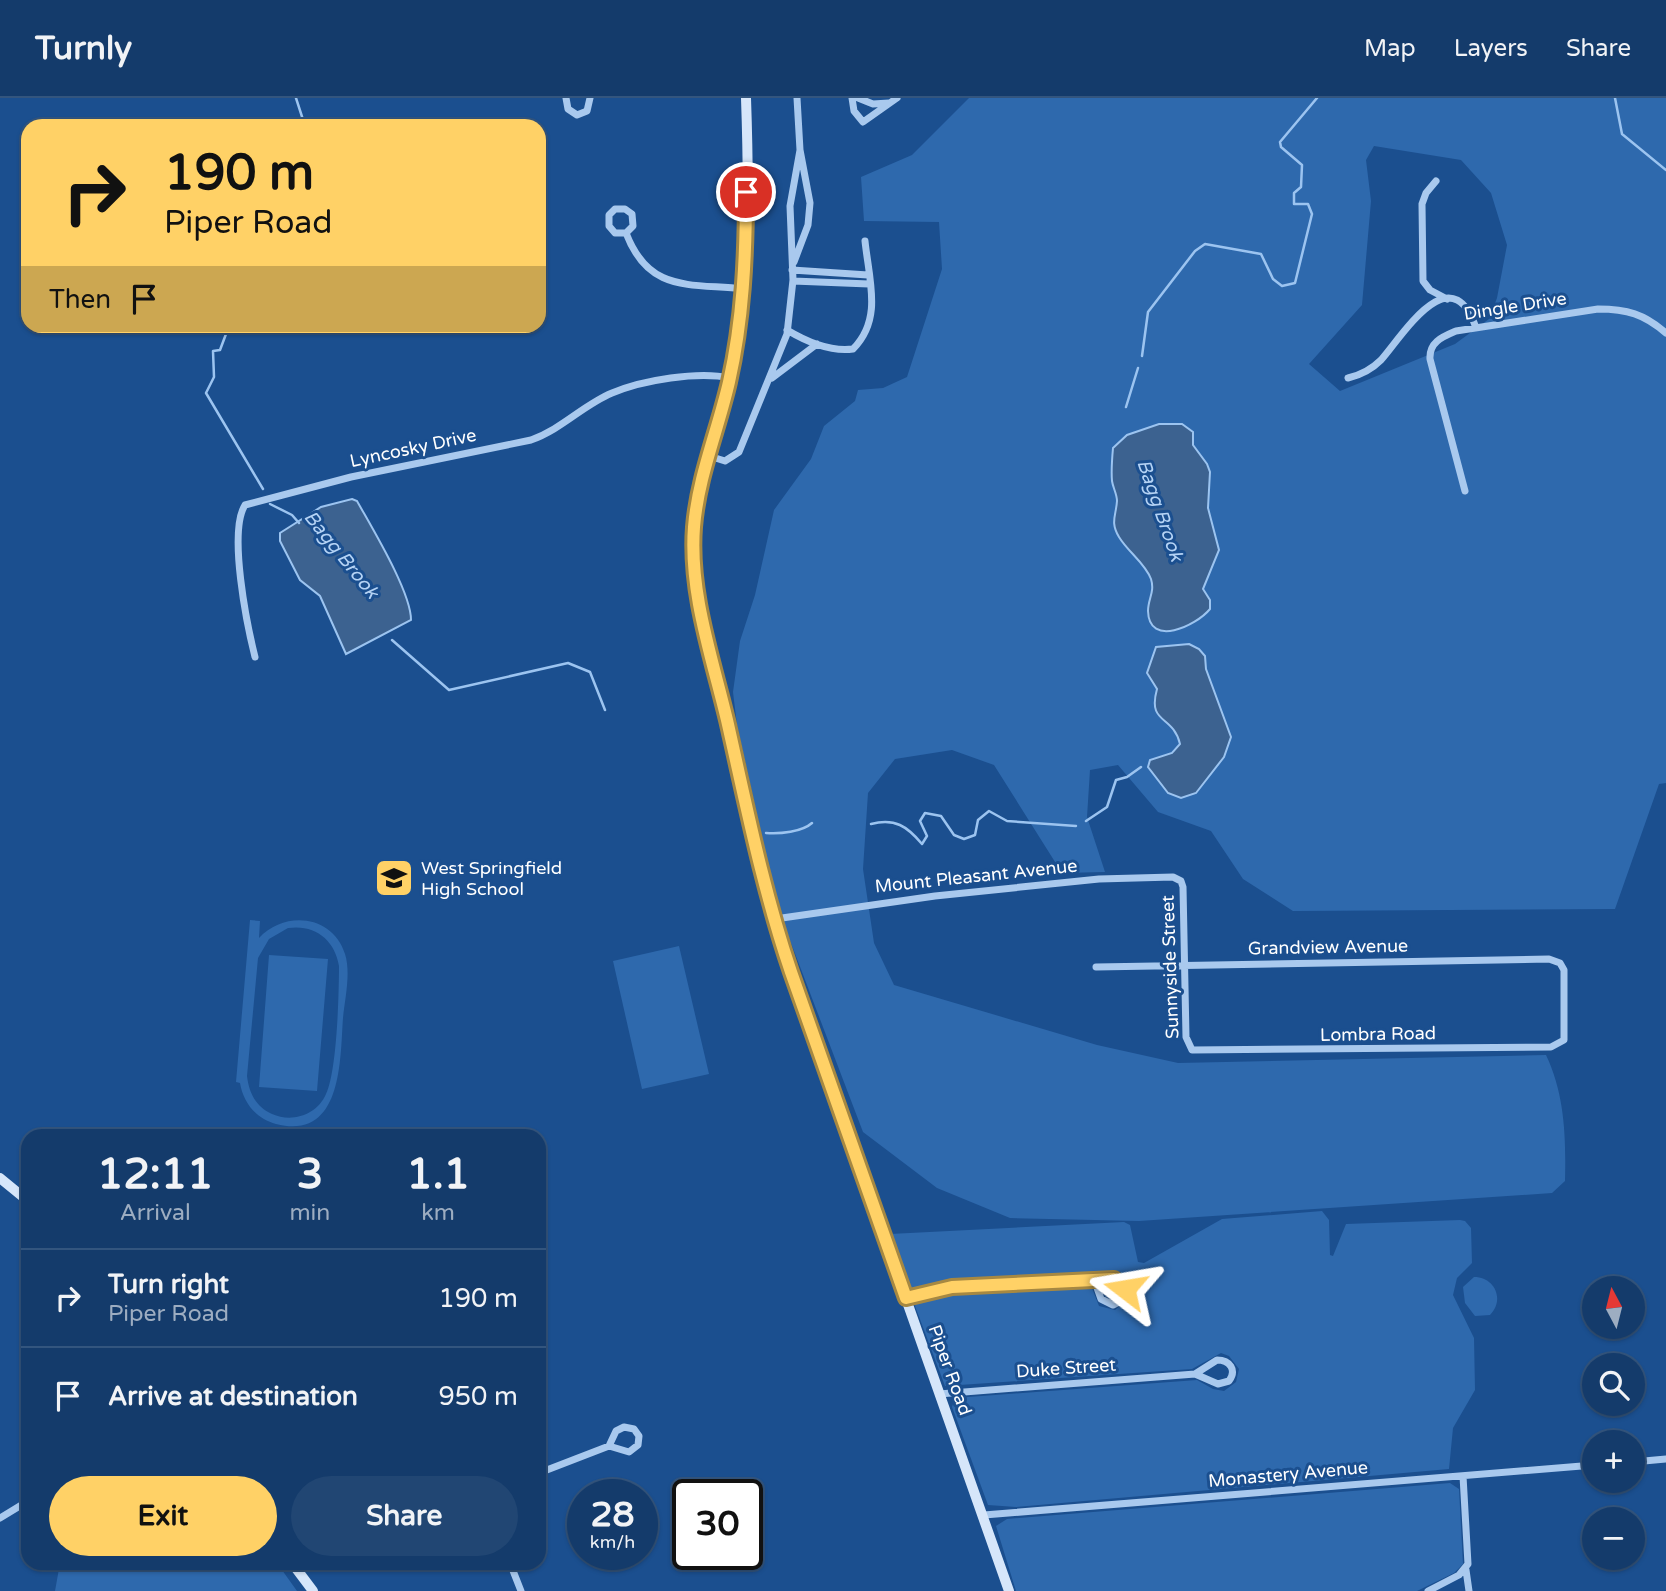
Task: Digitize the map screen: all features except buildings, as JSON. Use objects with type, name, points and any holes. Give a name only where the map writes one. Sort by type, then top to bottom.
[{"type":"main road","name":"Piper Road","points":[[746,98],[743,289],[730,378],[694,524],[696,581],[774,919],[1009,1591]]},
{"type":"main road","points":[[0,1178],[21,1195]]},
{"type":"main road","points":[[300,1570],[313,1591]]},
{"type":"street","points":[[566,98],[568,109],[577,115],[587,111],[590,98]]},
{"type":"street","points":[[792,270],[808,225],[810,203],[800,150],[797,98]]},
{"type":"street","points":[[852,98],[854,111],[863,122],[897,99]]},
{"type":"street","points":[[858,98],[880,104],[897,99]]},
{"type":"street","points":[[709,456],[725,460],[739,452],[771,378],[787,330],[793,281],[790,206],[800,150]]},
{"type":"street","points":[[1436,181],[1422,204],[1423,281],[1430,290],[1462,305],[1472,315],[1476,328]]},
{"type":"street","points":[[626,233],[639,262],[656,275],[680,282],[743,289]]},
{"type":"street","points":[[787,330],[817,344],[853,349],[863,339],[873,314],[865,242]]},
{"type":"street","points":[[792,270],[868,275]]},
{"type":"street","points":[[793,281],[869,284]]},
{"type":"street","points":[[1348,378],[1367,372],[1381,360],[1421,309],[1448,299]]},
{"type":"street","name":"Dingle Drive","points":[[1465,491],[1430,349],[1444,336],[1476,328],[1579,312],[1619,309],[1641,313],[1666,333]]},
{"type":"street","points":[[771,378],[788,369],[817,344]]},
{"type":"street","name":"Lyncosky Drive","points":[[255,657],[240,567],[238,525],[245,505],[343,479],[531,440],[558,428],[613,392],[699,374],[730,378]]},
{"type":"street","name":"Mount Pleasant Avenue","points":[[774,919],[892,900],[1099,879],[1170,877],[1181,881]]},
{"type":"street","name":"Sunnyside Street","points":[[1181,881],[1186,1041],[1192,1050]]},
{"type":"street","name":"Grandview Avenue","points":[[1096,967],[1549,959],[1561,963],[1565,980],[1563,1042]]},
{"type":"street","name":"Lombra Road","points":[[1192,1050],[1551,1047],[1563,1042]]},
{"type":"street","points":[[906,1298],[952,1287],[1118,1280],[1124,1285],[1124,1297],[1117,1304],[1104,1302],[1095,1282]]},
{"type":"street","name":"Duke Street","points":[[939,1394],[1195,1374],[1222,1384],[1231,1378],[1233,1370],[1226,1361],[1217,1360],[1195,1374]]},
{"type":"street","points":[[546,1470],[609,1446],[632,1451],[639,1443],[638,1434],[630,1427],[621,1427],[609,1446]]},
{"type":"street","points":[[1645,1461],[1666,1459]]},
{"type":"street","name":"Monastery Avenue","points":[[984,1515],[1582,1466]]},
{"type":"street","points":[[1463,1476],[1469,1591]]},
{"type":"street","points":[[0,1518],[21,1505]]},
{"type":"street","points":[[513,1570],[521,1591]]},
{"type":"street","points":[[1428,1591],[1466,1570]]},
{"type":"shaded area","points":[[969,98],[1666,98],[1666,783],[1659,784],[1615,909],[1293,911],[1243,879],[1211,831],[1158,812],[1118,765],[1090,770],[1087,817],[1105,872],[1062,873],[994,765],[952,750],[895,759],[868,793],[863,869],[874,943],[894,985],[1097,1045],[1178,1063],[1546,1055],[1561,1101],[1564,1133],[1565,1181],[1552,1193],[1139,1221],[1010,1218],[937,1188],[863,1132],[778,909],[737,725],[733,692],[740,641],[755,595],[774,510],[811,459],[824,426],[855,401],[858,390],[883,388],[907,377],[942,269],[939,222],[864,221],[861,177],[912,155]],"holes":[[[1374,146],[1461,160],[1491,193],[1507,245],[1497,298],[1489,319],[1455,344],[1340,391],[1309,364],[1362,305],[1371,201],[1366,160]]]},
{"type":"shaded area","points":[[250,920],[260,921],[259,938],[270,929],[294,920],[319,924],[339,941],[348,969],[338,1074],[334,1093],[326,1109],[314,1120],[298,1126],[269,1122],[252,1109],[244,1097],[240,1083],[236,1082]],"holes":[[[288,928],[315,931],[322,936],[337,957],[338,1013],[333,1068],[326,1094],[310,1112],[288,1118],[272,1114],[258,1103],[249,1088],[247,1076],[258,958],[269,939]]]},
{"type":"shaded area","points":[[679,946],[709,1074],[642,1089],[613,961]]},
{"type":"shaded area","points":[[269,955],[328,959],[317,1091],[259,1087]]},
{"type":"shaded area","points":[[1322,1211],[1329,1220],[1330,1255],[1333,1256],[1346,1224],[1460,1220],[1465,1221],[1471,1228],[1472,1263],[1457,1278],[1453,1295],[1474,1338],[1475,1390],[1453,1428],[1449,1469],[1016,1507],[988,1505],[952,1407],[955,1398],[1197,1380],[1213,1389],[1224,1391],[1236,1382],[1239,1369],[1229,1356],[1221,1353],[1192,1369],[945,1386],[915,1306],[917,1300],[947,1297],[950,1292],[1084,1285],[1092,1288],[1099,1306],[1115,1310],[1129,1298],[1129,1284],[1118,1274],[1104,1274],[948,1282],[911,1290],[890,1234],[1124,1222],[1130,1225],[1138,1262],[1144,1263],[1222,1219]]},
{"type":"shaded area","points":[[1474,1277],[1487,1281],[1496,1290],[1497,1303],[1490,1315],[1475,1316],[1465,1303],[1463,1287]]},
{"type":"shaded area","points":[[1450,1483],[1459,1489],[1463,1564],[1454,1573],[1417,1591],[1016,1591],[996,1526],[1007,1519]]},
{"type":"shaded area","points":[[59,1570],[282,1570],[297,1591],[55,1591]]},
{"type":"water","points":[[1159,424],[1182,424],[1193,432],[1193,445],[1210,472],[1208,508],[1219,550],[1203,589],[1210,600],[1210,609],[1195,622],[1164,631],[1156,629],[1150,622],[1148,611],[1151,579],[1119,537],[1115,527],[1117,501],[1112,481],[1113,448],[1127,435]]},
{"type":"water","points":[[352,499],[357,501],[390,560],[405,593],[411,620],[346,654],[320,596],[300,580],[280,541],[280,533],[321,507]]},
{"type":"water","points":[[1189,644],[1205,656],[1206,669],[1231,737],[1224,757],[1196,793],[1181,798],[1168,793],[1148,767],[1150,760],[1172,753],[1180,744],[1177,734],[1155,709],[1157,689],[1147,673],[1156,647]]},
{"type":"waterway","name":"Bagg Brook","points":[[296,98],[303,119]]},
{"type":"waterway","name":"Bagg Brook","points":[[1142,356],[1148,312],[1195,251],[1205,244],[1261,254],[1273,279],[1282,286],[1295,283],[1312,214],[1308,204],[1294,204],[1294,193],[1301,187],[1302,165],[1281,147],[1280,142],[1317,98]]},
{"type":"waterway","name":"Bagg Brook","points":[[1615,98],[1622,134],[1666,170]]},
{"type":"waterway","name":"Bagg Brook","points":[[226,333],[220,350],[213,351],[214,377],[206,393],[263,489]]},
{"type":"waterway","name":"Bagg Brook","points":[[1126,407],[1138,368]]},
{"type":"waterway","name":"Bagg Brook","points":[[270,504],[292,515],[299,523]]},
{"type":"waterway","name":"Bagg Brook","points":[[392,640],[449,690],[568,663],[590,672],[605,710]]},
{"type":"waterway","name":"Bagg Brook","points":[[1086,821],[1107,807],[1116,780],[1127,777],[1141,767]]},
{"type":"waterway","name":"Bagg Brook","points":[[871,824],[887,822],[900,825],[922,844],[927,836],[920,821],[925,813],[941,816],[954,835],[964,839],[975,835],[978,820],[989,811],[1007,821],[1076,826]]},
{"type":"waterway","name":"Bagg Brook","points":[[766,833],[790,832],[812,823]]},
{"type":"place","name":"West Springfield High School","points":[[394,878]]},
{"type":"route","points":[[746,192],[743,289],[738,335],[723,408],[699,495],[693,548],[702,615],[774,919],[791,972],[906,1298],[952,1287],[1087,1280],[1095,1282],[1114,1279],[1121,1282],[1125,1289]]}]
